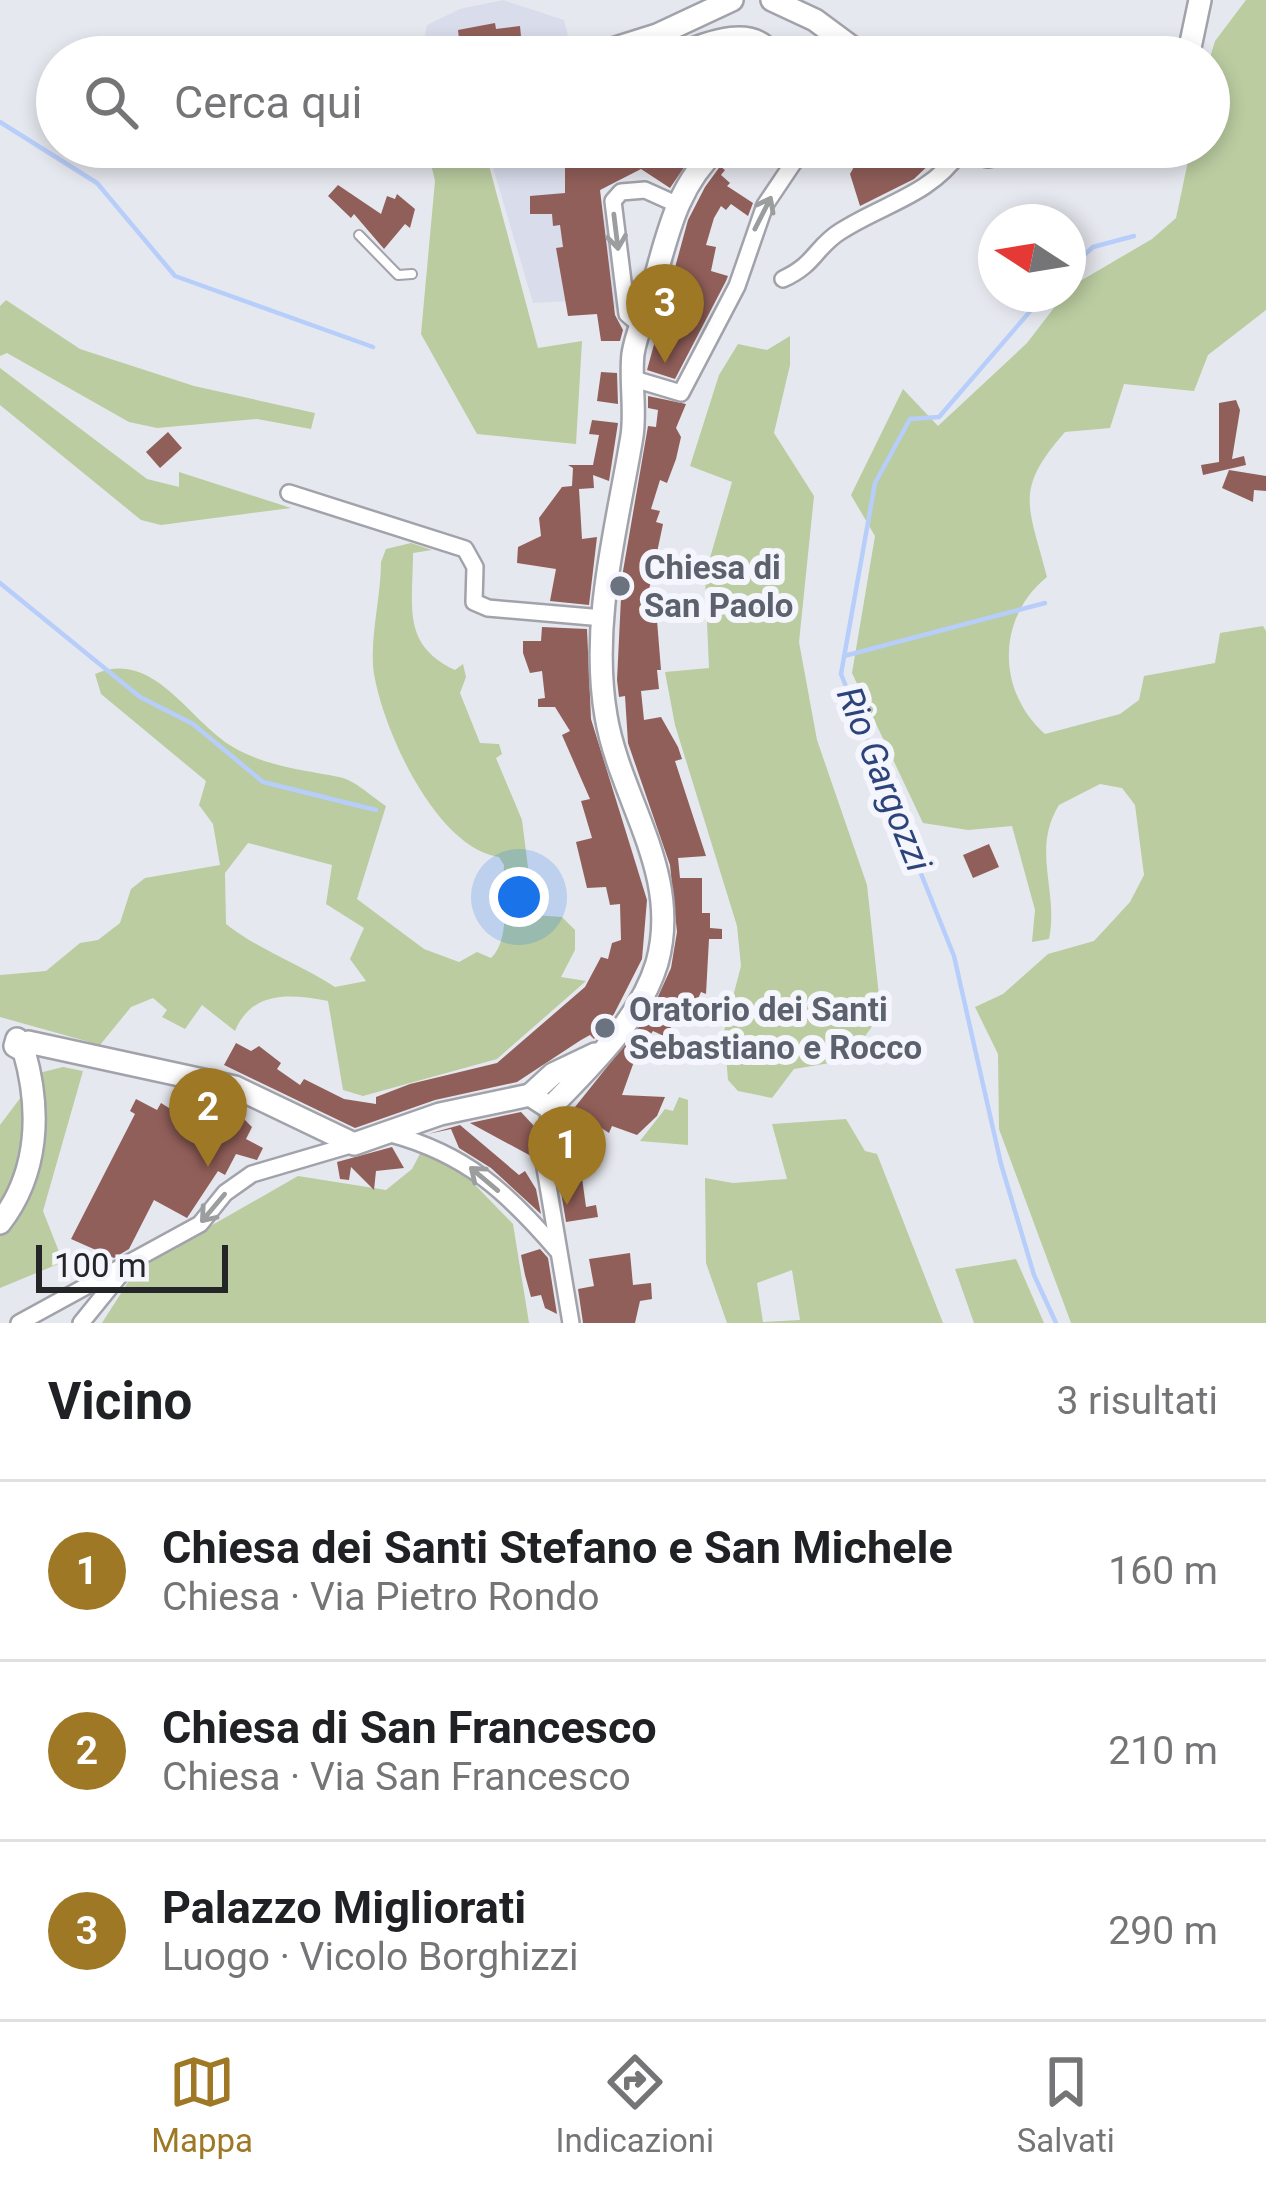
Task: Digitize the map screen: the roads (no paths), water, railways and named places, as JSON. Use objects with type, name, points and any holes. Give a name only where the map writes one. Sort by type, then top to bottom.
[{"type":"street","points":[[654,36],[732,0]]},
{"type":"street","points":[[772,0],[837,36]]},
{"type":"street","points":[[1192,36],[1200,0]]},
{"type":"street","points":[[571,1323],[544,1156],[550,1108],[627,1023],[648,988],[661,935],[654,851],[604,711],[603,618],[615,507],[634,417],[634,367],[641,326],[676,204],[697,168]]},
{"type":"street","points":[[634,367],[681,392],[737,286],[765,205],[790,168]]},
{"type":"street","points":[[783,279],[808,268],[841,231],[942,178],[946,168]]},
{"type":"street","points":[[641,326],[627,314],[614,201],[621,192],[646,190],[676,204]]},
{"type":"street","points":[[289,493],[465,549],[473,555],[474,602],[488,608],[603,618]]},
{"type":"street","points":[[17,1040],[236,1087],[354,1144]]},
{"type":"street","points":[[0,1223],[25,1182],[31,1156],[34,1085],[17,1040]]},
{"type":"street","points":[[20,1323],[200,1224],[225,1193],[252,1174],[392,1134],[440,1114],[530,1095],[553,1074],[596,1054]]},
{"type":"street","points":[[530,1095],[550,1108]]},
{"type":"street","points":[[392,1134],[452,1153],[527,1215],[559,1252]]},
{"type":"street","points":[[81,1323],[129,1263]]},
{"type":"lane","points":[[359,235],[398,275],[412,274]]},
{"type":"waterway","points":[[0,122],[36,145]]},
{"type":"waterway","points":[[73,168],[97,183],[175,276],[373,347]]},
{"type":"waterway","name":"Rio Gargozzi","points":[[1086,253],[1093,247],[1134,236]]},
{"type":"waterway","name":"Rio Gargozzi","points":[[1029,312],[939,417],[910,419],[875,483],[841,674],[954,956],[1001,1164],[1034,1275],[1056,1323]]},
{"type":"waterway","points":[[0,583],[140,697],[193,724],[263,782],[376,810]]},
{"type":"waterway","points":[[844,656],[1045,603]]},
{"type":"place","name":"Palazzo Migliorati","points":[[665,363]]},
{"type":"place","name":"Chiesa di San Paolo","points":[[620,586]]},
{"type":"place","name":"Oratorio dei Santi Sebastiano e Rocco","points":[[605,1028]]},
{"type":"place","name":"Chiesa di San Francesco","points":[[208,1167]]},
{"type":"place","name":"Chiesa dei Santi Stefano e San Michele","points":[[567,1205]]}]
